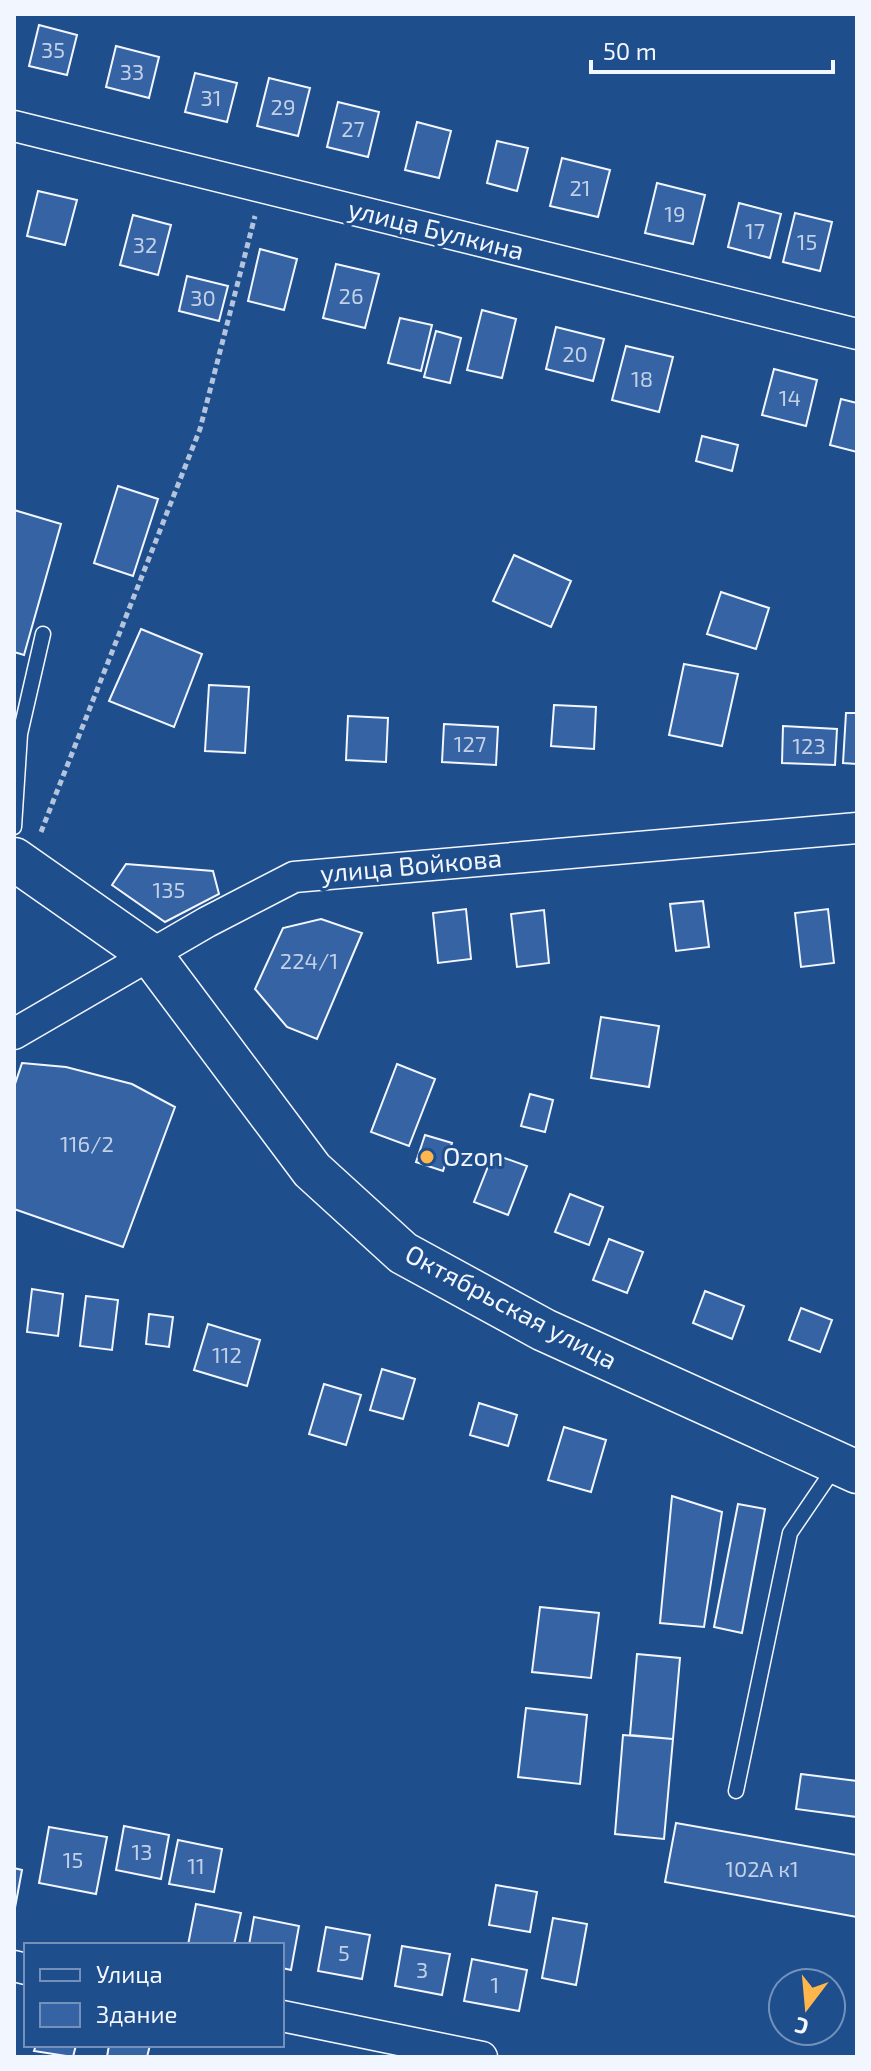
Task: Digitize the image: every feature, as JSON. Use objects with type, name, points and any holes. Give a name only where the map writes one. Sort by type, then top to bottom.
[{"type":"main road","points":[[27,847],[151,955]]},
{"type":"main road","name":"Октябрьская улица","points":[[151,955],[312,1170],[403,1253],[544,1330],[848,1468]]},
{"type":"street","name":"улица Булкина","points":[[14,126],[857,334]]},
{"type":"street","name":"улица Войкова","points":[[151,955],[294,877],[857,828]]},
{"type":"street","points":[[14,1034],[151,955]]},
{"type":"street","points":[[284,2016],[482,2057]]},
{"type":"lane","points":[[14,827],[17,733],[43,634]]},
{"type":"lane","points":[[736,1791],[790,1533],[848,1468]]},
{"type":"path","points":[[27,847],[200,429],[262,188]]},
{"type":"building","points":[[39,25],[77,35],[67,75],[29,66]]},
{"type":"building","points":[[116,46],[159,57],[149,98],[106,87]]},
{"type":"building","points":[[195,73],[237,83],[227,122],[185,112]]},
{"type":"building","points":[[269,78],[310,88],[298,136],[257,126]]},
{"type":"building","points":[[338,102],[379,112],[368,157],[327,147]]},
{"type":"building","points":[[417,122],[451,131],[439,178],[405,170]]},
{"type":"building","points":[[497,141],[528,148],[517,191],[487,183]]},
{"type":"building","points":[[562,158],[610,170],[598,217],[550,206]]},
{"type":"building","points":[[657,183],[705,195],[693,244],[645,233]]},
{"type":"building","points":[[38,191],[77,200],[65,245],[27,236]]},
{"type":"building","points":[[739,203],[781,214],[770,258],[728,247]]},
{"type":"building","points":[[795,213],[832,222],[820,271],[783,262]]},
{"type":"building","points":[[133,215],[171,225],[158,275],[120,265]]},
{"type":"building","points":[[260,249],[297,259],[284,310],[248,301]]},
{"type":"building","points":[[336,264],[379,274],[365,328],[323,318]]},
{"type":"building","points":[[187,276],[228,286],[219,321],[179,311]]},
{"type":"building","points":[[482,310],[516,319],[502,378],[467,370]]},
{"type":"building","points":[[400,318],[432,325],[421,371],[388,363]]},
{"type":"building","points":[[556,327],[604,339],[593,381],[546,369]]},
{"type":"building","points":[[436,331],[461,338],[450,383],[424,377]]},
{"type":"building","points":[[626,346],[673,357],[659,412],[612,400]]},
{"type":"building","points":[[774,369],[817,380],[806,426],[762,415]]},
{"type":"building","points":[[841,399],[857,403],[857,452],[830,445]]},
{"type":"building","points":[[702,436],[738,445],[732,471],[696,461]]},
{"type":"building","points":[[118,486],[158,499],[133,576],[94,563]]},
{"type":"building","points":[[14,510],[61,524],[24,655],[14,652]]},
{"type":"building","points":[[514,555],[571,581],[551,627],[493,601]]},
{"type":"building","points":[[721,592],[769,608],[756,649],[707,634]]},
{"type":"building","points":[[141,629],[202,654],[174,727],[109,701]]},
{"type":"building","points":[[684,664],[738,674],[722,746],[669,735]]},
{"type":"building","points":[[209,685],[249,687],[245,753],[205,751]]},
{"type":"building","points":[[554,705],[596,707],[594,749],[551,746]]},
{"type":"building","points":[[846,713],[857,713],[857,764],[843,763]]},
{"type":"building","points":[[348,716],[388,718],[386,762],[346,760]]},
{"type":"building","points":[[444,724],[498,727],[496,765],[442,762]]},
{"type":"building","points":[[783,726],[837,729],[835,765],[782,763]]},
{"type":"building","points":[[126,864],[213,871],[219,894],[165,922],[112,885]]},
{"type":"building","points":[[703,901],[709,947],[676,951],[670,904]]},
{"type":"building","points":[[466,909],[471,959],[438,963],[433,913]]},
{"type":"building","points":[[828,909],[834,963],[801,967],[795,913]]},
{"type":"building","points":[[544,910],[549,963],[517,967],[511,914]]},
{"type":"building","points":[[321,919],[362,933],[317,1039],[287,1027],[255,989],[283,928]]},
{"type":"building","points":[[601,1017],[659,1026],[649,1087],[591,1078]]},
{"type":"building","points":[[22,1063],[66,1067],[132,1084],[175,1107],[123,1247],[14,1209],[14,1087]]},
{"type":"building","points":[[397,1064],[435,1079],[409,1146],[371,1132]]},
{"type":"building","points":[[530,1094],[553,1100],[545,1132],[521,1126]]},
{"type":"building","points":[[425,1135],[452,1143],[443,1171],[416,1162]]},
{"type":"building","points":[[493,1154],[527,1166],[508,1215],[474,1202]]},
{"type":"building","points":[[570,1194],[603,1207],[589,1245],[555,1232]]},
{"type":"building","points":[[609,1239],[643,1252],[627,1293],[593,1280]]},
{"type":"building","points":[[32,1289],[63,1294],[58,1336],[27,1332]]},
{"type":"building","points":[[705,1291],[744,1306],[732,1339],[693,1323]]},
{"type":"building","points":[[86,1296],[118,1300],[112,1350],[80,1346]]},
{"type":"building","points":[[801,1308],[832,1320],[820,1352],[789,1340]]},
{"type":"building","points":[[149,1314],[173,1317],[169,1347],[146,1344]]},
{"type":"building","points":[[208,1324],[260,1340],[247,1386],[194,1370]]},
{"type":"building","points":[[382,1369],[415,1379],[403,1419],[370,1410]]},
{"type":"building","points":[[324,1384],[361,1395],[346,1445],[309,1434]]},
{"type":"building","points":[[479,1403],[517,1415],[508,1446],[470,1435]]},
{"type":"building","points":[[564,1427],[606,1440],[591,1492],[548,1480]]},
{"type":"building","points":[[672,1496],[722,1512],[704,1627],[660,1623]]},
{"type":"building","points":[[738,1504],[765,1509],[742,1633],[714,1627]]},
{"type":"building","points":[[540,1607],[599,1613],[591,1678],[532,1672]]},
{"type":"building","points":[[637,1654],[680,1658],[673,1739],[630,1735]]},
{"type":"building","points":[[526,1708],[587,1715],[580,1784],[518,1777]]},
{"type":"building","points":[[623,1735],[673,1739],[664,1839],[615,1834]]},
{"type":"building","points":[[801,1774],[857,1781],[857,1817],[796,1809]]},
{"type":"building","points":[[676,1823],[857,1855],[857,1917],[665,1882]]},
{"type":"building","points":[[124,1826],[169,1835],[161,1879],[116,1870]]},
{"type":"building","points":[[49,1827],[107,1837],[96,1894],[39,1883]]},
{"type":"building","points":[[178,1840],[222,1849],[214,1892],[169,1884]]},
{"type":"building","points":[[14,1868],[22,1870],[14,1913]]},
{"type":"building","points":[[496,1885],[537,1892],[530,1932],[489,1925]]},
{"type":"building","points":[[196,1904],[241,1913],[234,1943],[188,1943]]},
{"type":"building","points":[[254,1917],[299,1926],[291,1970],[284,1968],[284,1943],[249,1943]]},
{"type":"building","points":[[553,1918],[587,1924],[576,1985],[542,1978]]},
{"type":"building","points":[[326,1927],[370,1935],[362,1979],[318,1971]]},
{"type":"building","points":[[402,1946],[450,1954],[442,1995],[395,1986]]},
{"type":"building","points":[[472,1959],[527,1970],[519,2011],[464,2001]]},
{"type":"building","points":[[35,2047],[76,2047],[73,2057],[34,2051]]},
{"type":"building","points":[[109,2047],[150,2047],[147,2057],[107,2057]]},
{"type":"place","name":"Ozon","points":[[427,1157]]}]
